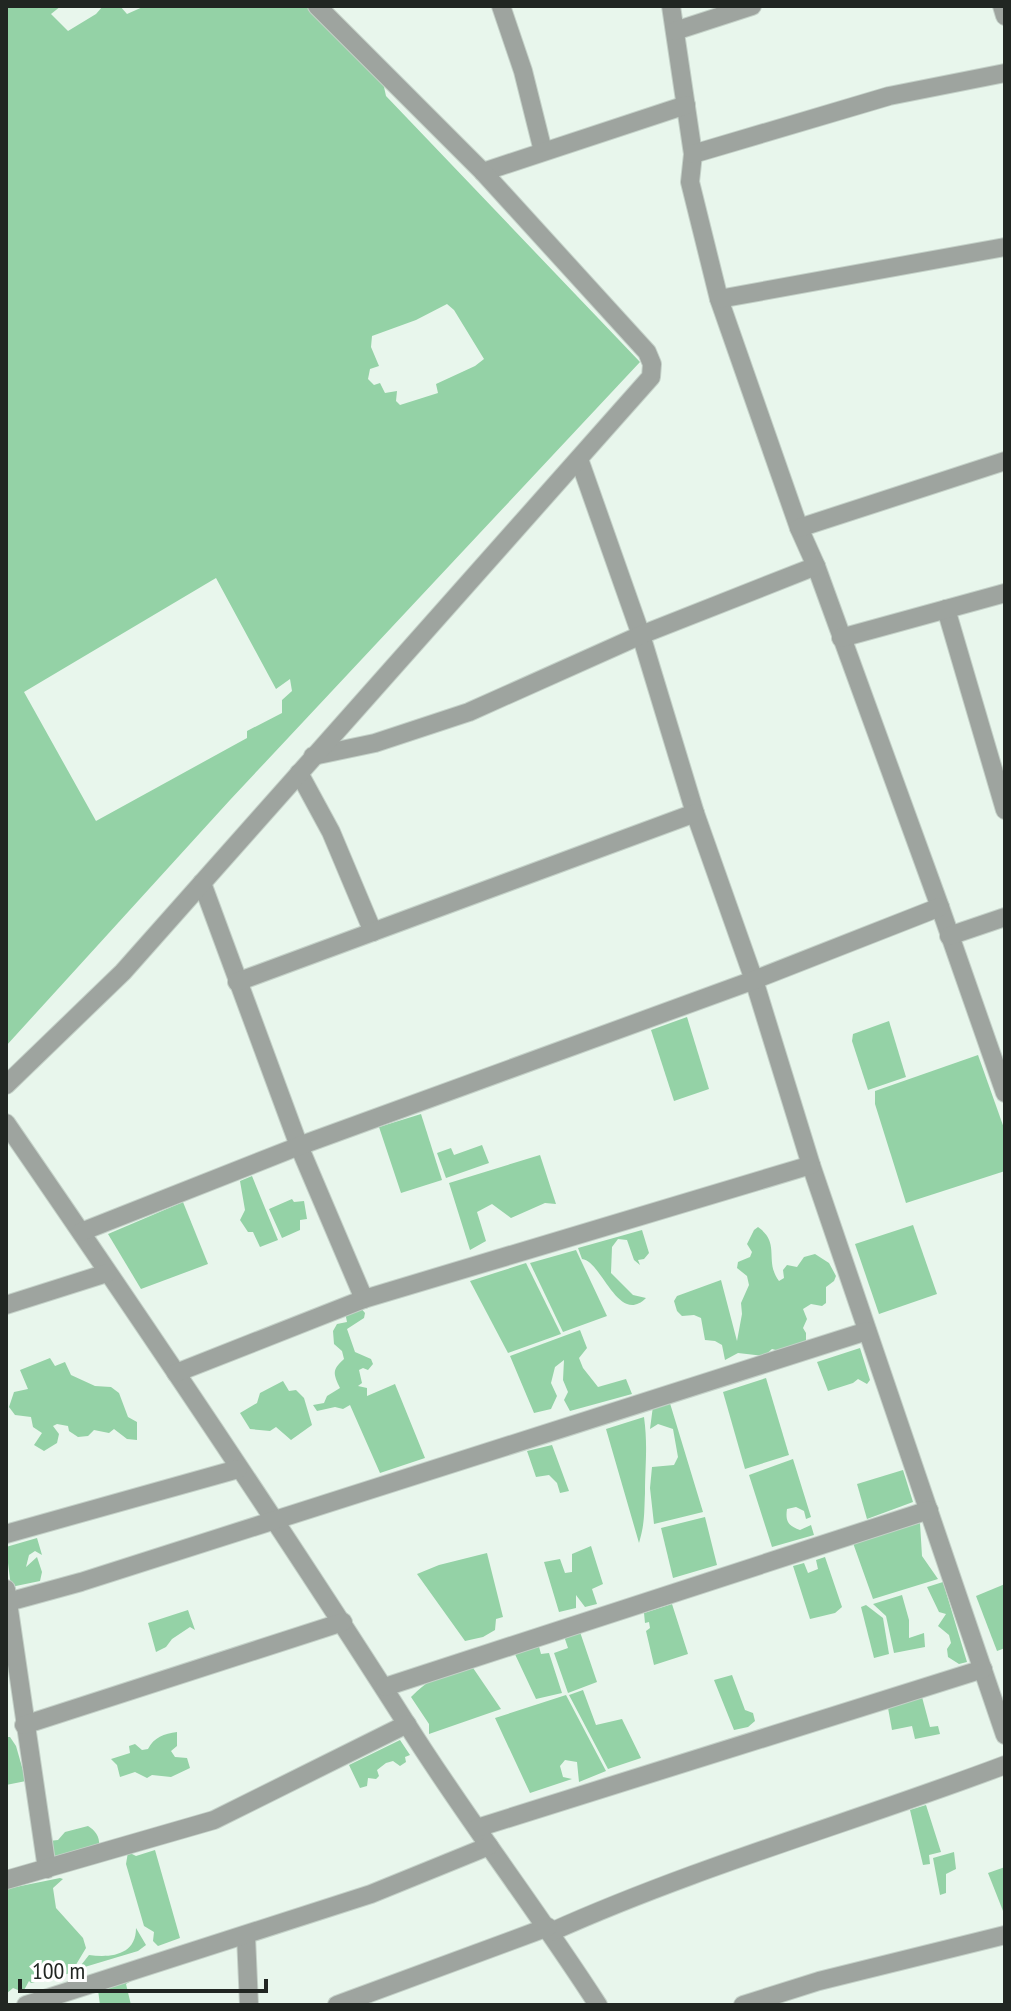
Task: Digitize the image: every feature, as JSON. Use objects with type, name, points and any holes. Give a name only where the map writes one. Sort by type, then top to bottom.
[{"type":"street","points":[[6,1085],[123,972],[651,377],[652,364],[647,352],[483,172],[317,6]]},
{"type":"street","points":[[501,6],[523,71],[543,151]]},
{"type":"street","points":[[671,6],[693,154],[690,182],[719,299],[1005,1093]]},
{"type":"street","points":[[675,31],[752,6]]},
{"type":"street","points":[[1002,6],[1005,16]]},
{"type":"street","points":[[693,154],[889,96],[1005,73]]},
{"type":"street","points":[[483,172],[686,105]]},
{"type":"street","points":[[719,299],[1005,247]]},
{"type":"street","points":[[579,459],[641,635],[695,813],[754,980],[811,1165],[1005,1735]]},
{"type":"street","points":[[799,528],[1005,461]]},
{"type":"street","points":[[313,756],[375,743],[469,712],[641,635],[816,566]]},
{"type":"street","points":[[841,638],[1005,593]]},
{"type":"street","points":[[946,609],[1005,810]]},
{"type":"street","points":[[299,773],[331,832],[373,932]]},
{"type":"street","points":[[237,982],[695,813]]},
{"type":"street","points":[[202,883],[299,1146],[364,1299]]},
{"type":"street","points":[[81,1232],[299,1146],[754,980],[940,907]]},
{"type":"street","points":[[949,936],[1005,917]]},
{"type":"street","points":[[6,1123],[598,2005]]},
{"type":"street","points":[[176,1373],[364,1299],[811,1165]]},
{"type":"street","points":[[6,1305],[107,1273]]},
{"type":"street","points":[[47,1869],[24,1725],[20,1668],[7,1596],[274,1520],[867,1331]]},
{"type":"street","points":[[6,1534],[238,1469]]},
{"type":"street","points":[[385,1687],[929,1510]]},
{"type":"street","points":[[24,1725],[343,1622]]},
{"type":"street","points":[[477,1828],[983,1669]]},
{"type":"street","points":[[6,1880],[214,1820],[407,1724]]},
{"type":"street","points":[[337,2005],[626,1898],[904,1803],[1005,1765]]},
{"type":"street","points":[[26,2005],[65,2000],[371,1894],[489,1846]]},
{"type":"street","points":[[743,2005],[819,1981],[1005,1935]]},
{"type":"street","points":[[246,1936],[249,2005]]},
{"type":"green space","points":[[6,6],[61,6],[51,14],[68,31],[96,14],[103,6],[120,6],[127,14],[145,6],[310,6],[382,78],[386,96],[640,362],[230,800],[6,1046]],"holes":[[[447,304],[454,310],[484,359],[436,384],[438,393],[400,405],[396,401],[397,391],[385,393],[380,383],[374,385],[368,379],[370,369],[379,366],[371,347],[372,336],[416,320]],[[216,578],[276,689],[290,679],[292,691],[282,700],[282,713],[247,731],[247,738],[96,821],[24,692]]]},
{"type":"green space","points":[[687,1017],[709,1089],[674,1101],[651,1030]]},
{"type":"green space","points":[[889,1021],[906,1077],[868,1090],[852,1041],[853,1034]]},
{"type":"green space","points":[[978,1055],[1005,1131],[1005,1171],[906,1203],[875,1104],[875,1091]]},
{"type":"green space","points":[[421,1114],[442,1180],[401,1193],[379,1127]]},
{"type":"green space","points":[[482,1145],[489,1163],[446,1178],[437,1153],[451,1148],[454,1155]]},
{"type":"green space","points":[[540,1155],[556,1204],[545,1203],[511,1218],[492,1204],[477,1212],[486,1241],[470,1250],[449,1183]]},
{"type":"green space","points":[[252,1176],[278,1240],[260,1247],[253,1232],[248,1232],[240,1220],[245,1210],[240,1181]]},
{"type":"green space","points":[[292,1199],[294,1202],[304,1201],[307,1219],[300,1220],[300,1230],[282,1238],[269,1209]]},
{"type":"green space","points":[[183,1202],[208,1264],[141,1289],[108,1234]]},
{"type":"green space","points":[[913,1225],[937,1294],[879,1314],[855,1244]]},
{"type":"green space","points":[[758,1227],[769,1239],[779,1281],[784,1278],[783,1270],[787,1265],[797,1267],[804,1257],[815,1254],[829,1263],[836,1276],[826,1287],[826,1303],[822,1306],[811,1304],[803,1309],[807,1319],[803,1328],[806,1343],[783,1352],[772,1349],[764,1356],[738,1353],[725,1360],[722,1345],[705,1340],[701,1318],[682,1316],[674,1301],[677,1296],[721,1280],[737,1341],[741,1303],[749,1285],[747,1276],[737,1268],[738,1262],[750,1257],[752,1252],[747,1244]]},
{"type":"green space","points":[[642,1230],[649,1253],[638,1260],[640,1265],[634,1260],[627,1240],[618,1239],[612,1247],[611,1273],[633,1295],[646,1298],[636,1304],[627,1304],[611,1290],[589,1262],[582,1259],[578,1248]]},
{"type":"green space","points":[[576,1250],[607,1316],[563,1332],[530,1263]]},
{"type":"green space","points":[[526,1263],[561,1334],[508,1353],[470,1281]]},
{"type":"green space","points":[[360,1307],[365,1313],[364,1318],[347,1329],[355,1352],[371,1359],[373,1364],[368,1370],[359,1370],[362,1383],[358,1386],[367,1388],[367,1396],[395,1384],[425,1458],[380,1473],[350,1405],[343,1409],[335,1407],[317,1411],[313,1405],[324,1403],[327,1396],[340,1388],[335,1372],[344,1359],[342,1351],[334,1344],[333,1331],[337,1324],[347,1322],[345,1312]]},
{"type":"green space","points":[[580,1330],[587,1348],[579,1358],[598,1387],[626,1379],[632,1394],[570,1411],[564,1400],[568,1392],[563,1380],[564,1360],[555,1367],[551,1383],[557,1396],[551,1409],[534,1413],[510,1356]]},
{"type":"green space","points":[[860,1348],[870,1380],[867,1384],[858,1379],[828,1391],[817,1362]]},
{"type":"green space","points":[[50,1358],[55,1366],[65,1362],[71,1375],[95,1386],[111,1387],[119,1393],[128,1417],[137,1422],[137,1440],[127,1439],[114,1429],[109,1433],[94,1430],[88,1436],[78,1437],[69,1431],[68,1426],[57,1424],[53,1426],[59,1434],[57,1443],[44,1451],[34,1445],[42,1433],[33,1427],[31,1417],[15,1415],[9,1407],[14,1392],[28,1389],[20,1370]]},
{"type":"green space","points":[[766,1378],[789,1455],[745,1469],[723,1392]]},
{"type":"green space","points":[[283,1381],[289,1391],[296,1390],[304,1398],[312,1425],[291,1440],[276,1427],[270,1431],[250,1429],[240,1413],[257,1403],[260,1393]]},
{"type":"green space","points":[[669,1400],[703,1512],[654,1524],[650,1488],[652,1467],[674,1465],[678,1457],[673,1429],[658,1424],[650,1429],[653,1406]]},
{"type":"green space","points":[[644,1417],[644,1507],[639,1543],[606,1429]]},
{"type":"green space","points":[[552,1445],[569,1491],[560,1493],[557,1483],[549,1475],[536,1477],[527,1451]]},
{"type":"green space","points":[[793,1459],[811,1517],[806,1519],[804,1511],[796,1507],[787,1509],[787,1520],[800,1530],[811,1525],[814,1535],[772,1547],[749,1475]]},
{"type":"green space","points":[[903,1470],[913,1502],[867,1519],[857,1484]]},
{"type":"green space","points":[[705,1517],[717,1565],[673,1578],[661,1528]]},
{"type":"green space","points":[[920,1523],[922,1556],[938,1579],[873,1599],[853,1543]]},
{"type":"green space","points":[[37,1538],[42,1555],[35,1551],[29,1555],[26,1567],[37,1557],[42,1572],[40,1581],[11,1587],[6,1547]]},
{"type":"green space","points":[[591,1546],[603,1584],[592,1589],[597,1604],[585,1607],[576,1595],[576,1608],[559,1612],[544,1562],[560,1559],[565,1573],[572,1572],[572,1554]]},
{"type":"green space","points":[[487,1553],[503,1617],[496,1619],[495,1630],[483,1637],[465,1641],[417,1574]]},
{"type":"green space","points":[[825,1557],[842,1607],[835,1613],[810,1619],[793,1566],[804,1563],[808,1573],[818,1569],[816,1560]]},
{"type":"green space","points":[[943,1582],[967,1662],[959,1664],[948,1657],[949,1635],[938,1626],[946,1614],[939,1612],[927,1587]]},
{"type":"green space","points":[[1005,1584],[1005,1648],[997,1651],[976,1596]]},
{"type":"green space","points":[[902,1595],[909,1620],[909,1638],[924,1633],[925,1647],[894,1653],[886,1616],[873,1604]]},
{"type":"green space","points":[[672,1604],[688,1654],[654,1665],[646,1631],[650,1628],[649,1622],[645,1623],[644,1613]]},
{"type":"green space","points":[[866,1605],[883,1618],[889,1654],[874,1658],[861,1607]]},
{"type":"green space","points":[[188,1610],[195,1630],[190,1627],[156,1652],[148,1623]]},
{"type":"green space","points":[[580,1632],[597,1682],[568,1693],[554,1653],[568,1648],[564,1636]]},
{"type":"green space","points":[[538,1643],[541,1654],[549,1653],[562,1693],[536,1699],[513,1650]]},
{"type":"green space","points":[[469,1662],[501,1709],[429,1734],[429,1724],[411,1697],[438,1676]]},
{"type":"green space","points":[[732,1675],[745,1710],[753,1713],[755,1721],[748,1727],[734,1730],[714,1680]]},
{"type":"green space","points":[[583,1690],[596,1725],[622,1719],[641,1758],[608,1769],[569,1695]]},
{"type":"green space","points":[[566,1695],[606,1771],[579,1782],[577,1762],[565,1760],[560,1766],[563,1777],[572,1779],[530,1793],[495,1718]]},
{"type":"green space","points":[[922,1697],[930,1727],[938,1726],[940,1734],[915,1739],[912,1726],[892,1730],[888,1708]]},
{"type":"green space","points":[[177,1732],[177,1746],[171,1751],[175,1757],[187,1758],[190,1768],[171,1777],[152,1775],[147,1778],[135,1772],[120,1777],[117,1765],[111,1759],[130,1753],[129,1746],[135,1744],[142,1750],[148,1749],[160,1737]]},
{"type":"green space","points":[[6,1737],[10,1737],[16,1746],[26,1781],[6,1785]]},
{"type":"green space","points":[[400,1740],[410,1755],[405,1757],[406,1762],[400,1766],[393,1761],[386,1763],[377,1770],[379,1776],[376,1779],[368,1778],[367,1786],[360,1788],[349,1765]]},
{"type":"green space","points":[[926,1805],[941,1852],[929,1855],[930,1864],[923,1865],[910,1810]]},
{"type":"green space","points":[[88,1826],[99,1839],[99,1845],[58,1859],[51,1851],[49,1841],[58,1840],[65,1832]]},
{"type":"green space","points":[[155,1850],[180,1938],[158,1946],[153,1941],[154,1932],[144,1926],[126,1864],[128,1852],[136,1856]]},
{"type":"green space","points":[[954,1852],[956,1869],[946,1874],[946,1893],[940,1895],[933,1858]]},
{"type":"green space","points":[[1005,1867],[1005,1916],[988,1873]]},
{"type":"green space","points":[[63,1879],[53,1888],[56,1908],[83,1938],[86,1948],[71,1973],[29,1981],[23,1992],[13,1988],[6,1994],[6,1889]]},
{"type":"green space","points":[[136,1928],[146,1945],[138,1951],[78,1969],[89,1955],[114,1955],[127,1949],[135,1937]]},
{"type":"green space","points":[[133,1980],[126,1984],[131,2005],[100,2005],[98,1990]]}]
